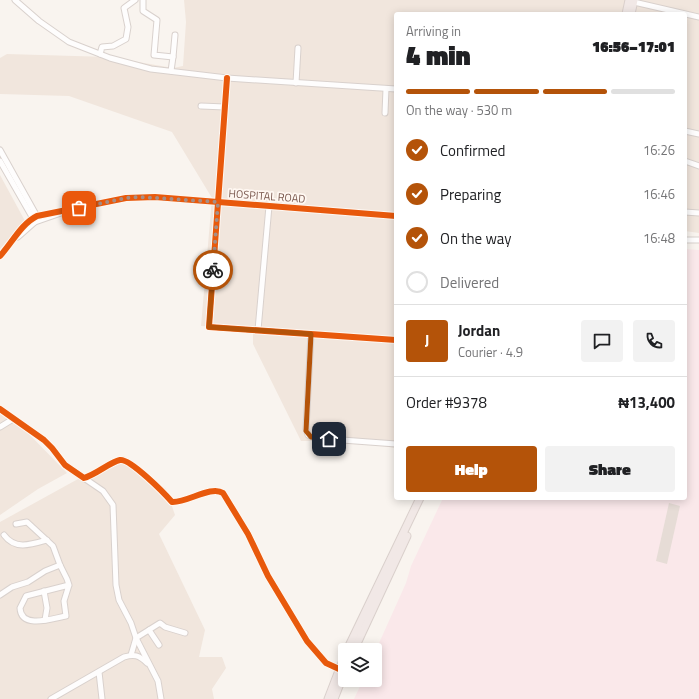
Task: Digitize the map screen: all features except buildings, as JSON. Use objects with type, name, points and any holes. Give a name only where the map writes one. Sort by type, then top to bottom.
[{"type":"highway","points":[[627,12],[632,1]]},
{"type":"highway","points":[[631,12],[632,1]]},
{"type":"highway","points":[[350,643],[419,500]]},
{"type":"highway","points":[[357,643],[425,500]]},
{"type":"highway","points":[[328,699],[338,678]]},
{"type":"highway","points":[[334,699],[338,684]]},
{"type":"street","points":[[15,0],[39,21],[79,47],[151,69],[227,78],[394,89]]},
{"type":"street","points":[[100,54],[102,47],[113,46],[126,39],[128,27],[124,8],[135,0]]},
{"type":"street","points":[[144,0],[143,11],[157,20],[154,55],[173,57]]},
{"type":"street","points":[[632,1],[669,12]]},
{"type":"street","points":[[687,15],[699,17]]},
{"type":"street","points":[[171,71],[175,35]]},
{"type":"street","points":[[296,83],[298,48]]},
{"type":"street","points":[[227,78],[209,327],[394,340]]},
{"type":"street","points":[[385,113],[386,89]]},
{"type":"street","points":[[201,106],[225,107]]},
{"type":"street","points":[[687,131],[699,134]]},
{"type":"street","points":[[0,150],[24,200]]},
{"type":"street","points":[[0,161],[36,219],[1,252]]},
{"type":"street","points":[[687,162],[699,166]]},
{"type":"street","name":"HOSPITAL ROAD","points":[[36,219],[107,201],[140,197],[394,216]]},
{"type":"street","points":[[258,330],[269,206]]},
{"type":"street","points":[[687,212],[699,213]]},
{"type":"street","points":[[687,240],[699,240]]},
{"type":"street","points":[[311,334],[306,429],[308,435],[313,438],[394,444]]},
{"type":"street","points":[[0,409],[44,440],[65,465],[103,491],[113,505],[116,585],[119,600],[158,681],[161,699]]},
{"type":"street","points":[[0,427],[13,419]]},
{"type":"street","points":[[84,478],[98,473],[118,461],[123,460],[136,468],[166,494],[172,502],[186,501],[215,490],[221,491],[248,534],[268,576],[307,641],[326,663],[338,668]]},
{"type":"street","points":[[16,524],[27,522],[53,546],[69,585],[64,601],[66,616],[34,621],[27,620],[22,615],[20,610],[26,596],[69,585]]},
{"type":"street","points":[[4,535],[12,544],[36,543],[47,540]]},
{"type":"street","points":[[0,595],[12,587],[29,585],[45,571],[60,566]]},
{"type":"street","points":[[44,591],[47,608],[45,620]]},
{"type":"street","points":[[131,655],[136,638],[160,623],[165,627],[185,633]]},
{"type":"street","points":[[149,630],[159,645]]},
{"type":"street","points":[[51,699],[124,657],[137,655],[150,666]]},
{"type":"street","points":[[99,672],[102,699]]},
{"type":"shaded area","points":[[184,0],[699,0],[699,233],[687,231],[687,12],[394,12],[394,448],[348,441],[301,441],[253,344],[253,329],[201,326],[212,198],[172,132],[69,96],[0,94],[0,58],[7,54],[109,57],[173,68],[183,66],[186,22]]},
{"type":"shaded area","points":[[0,175],[25,221],[0,249]]},
{"type":"shaded area","points":[[687,249],[699,250],[699,699],[354,699],[360,687],[382,687],[382,643],[379,643],[406,583],[411,566],[442,500],[687,500]]},
{"type":"shaded area","points":[[0,411],[22,427],[67,473],[38,489],[0,515]]},
{"type":"shaded area","points":[[124,456],[166,489],[175,515],[159,534],[205,630],[199,657],[222,657],[226,668],[212,689],[214,699],[0,699],[0,522],[98,468]]},
{"type":"cycle path","points":[[227,78],[209,327],[394,340]]},
{"type":"cycle path","points":[[0,256],[21,229],[31,219],[37,216],[126,198],[155,197],[394,216]]},
{"type":"cycle path","points":[[0,409],[44,440],[65,465],[84,478],[120,460],[125,461],[139,470],[172,502],[178,502],[212,491],[223,493],[248,534],[268,576],[307,641],[326,663],[338,669]]},
{"type":"way so far","points":[[79,208],[107,201],[140,197],[218,202],[213,270]]},
{"type":"route","points":[[213,270],[209,327],[311,334],[306,431],[308,435],[313,438],[329,439]]}]
